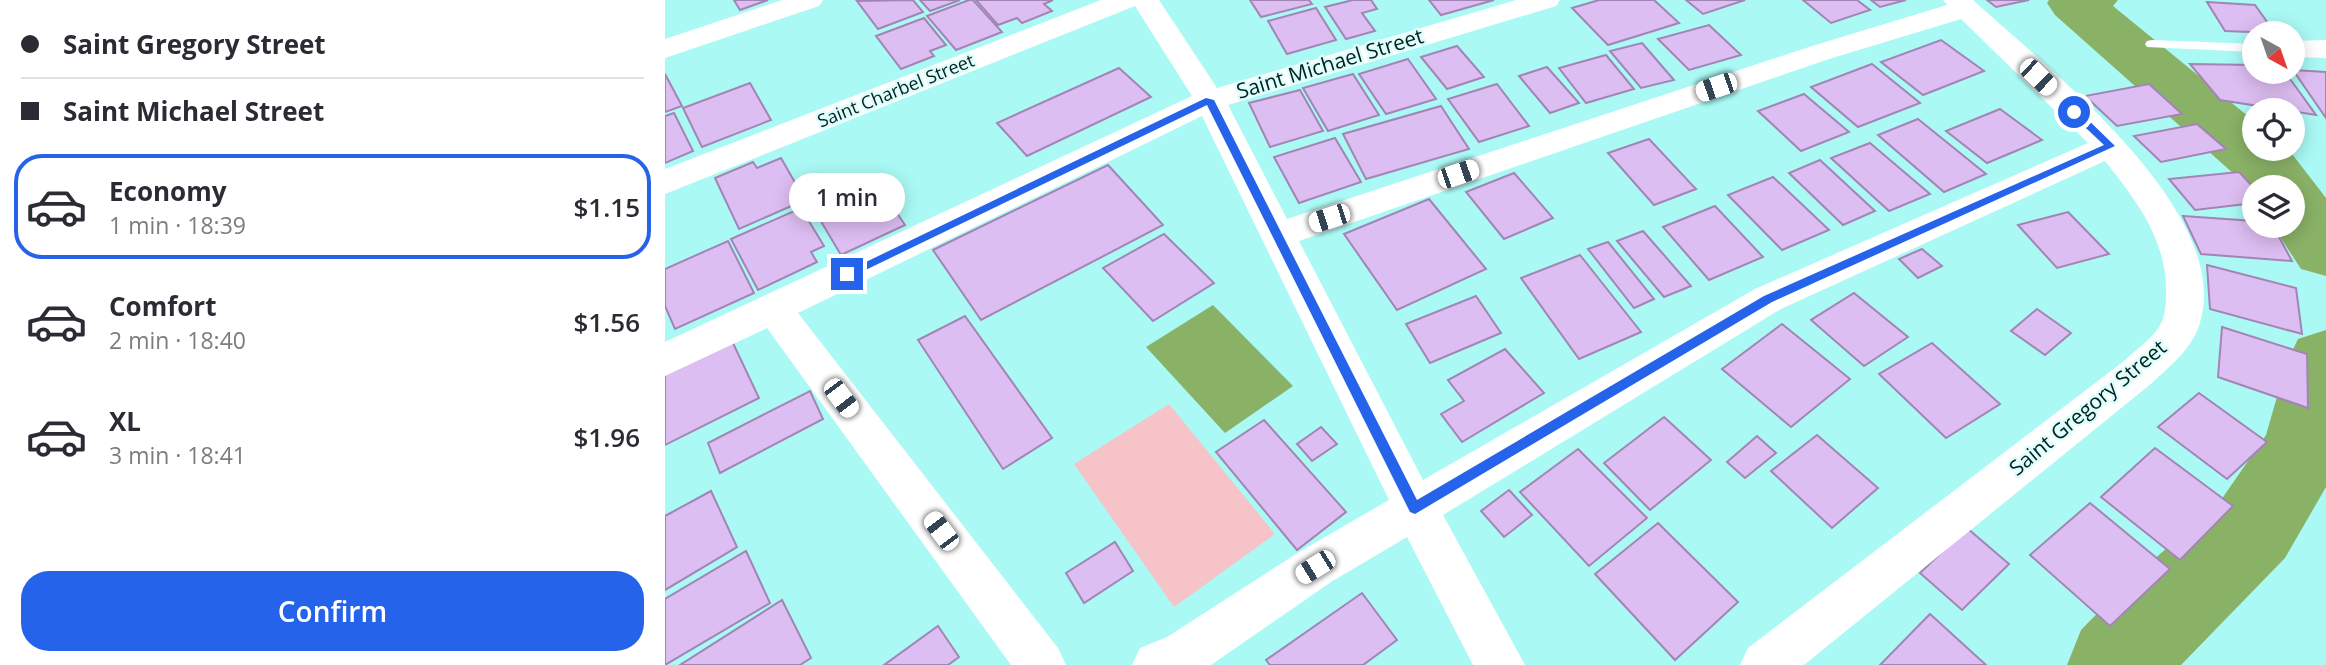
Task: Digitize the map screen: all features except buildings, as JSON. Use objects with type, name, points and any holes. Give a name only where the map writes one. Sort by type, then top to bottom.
[{"type":"street","points":[[665,50],[809,0]]},
{"type":"street","name":"Saint Michael Street","points":[[665,360],[1210,100],[1546,0]]},
{"type":"street","points":[[1124,1],[1210,100],[1415,508],[1500,665]]},
{"type":"street","name":"Saint Charbel Street","points":[[665,182],[1124,1]]},
{"type":"street","points":[[1278,235],[1962,4]]},
{"type":"street","name":"Saint Gregory Street","points":[[1765,665],[2138,372],[2177,333],[2187,288],[2182,261],[2159,212],[2110,146],[1962,4]]},
{"type":"street","points":[[2305,49],[2326,49]]},
{"type":"street","points":[[1157,665],[1181,656],[1315,567],[1768,299],[2110,146]]},
{"type":"street","points":[[774,309],[1041,665]]},
{"type":"lane","points":[[2152,44],[2242,48]]},
{"type":"shaded area","points":[[1213,305],[1293,386],[1225,433],[1146,347]]},
{"type":"shaded area","points":[[1169,404],[1275,534],[1174,607],[1074,464]]},
{"type":"waterway","points":[[2090,0],[2075,3],[2266,166],[2273,175]]},
{"type":"waterway","points":[[2305,220],[2326,250]]},
{"type":"waterway","points":[[2116,665],[2158,619],[2253,529],[2304,448],[2326,362]]},
{"type":"route","points":[[847,274],[1210,100],[1415,508],[1768,299],[2110,146],[2074,112]]}]
